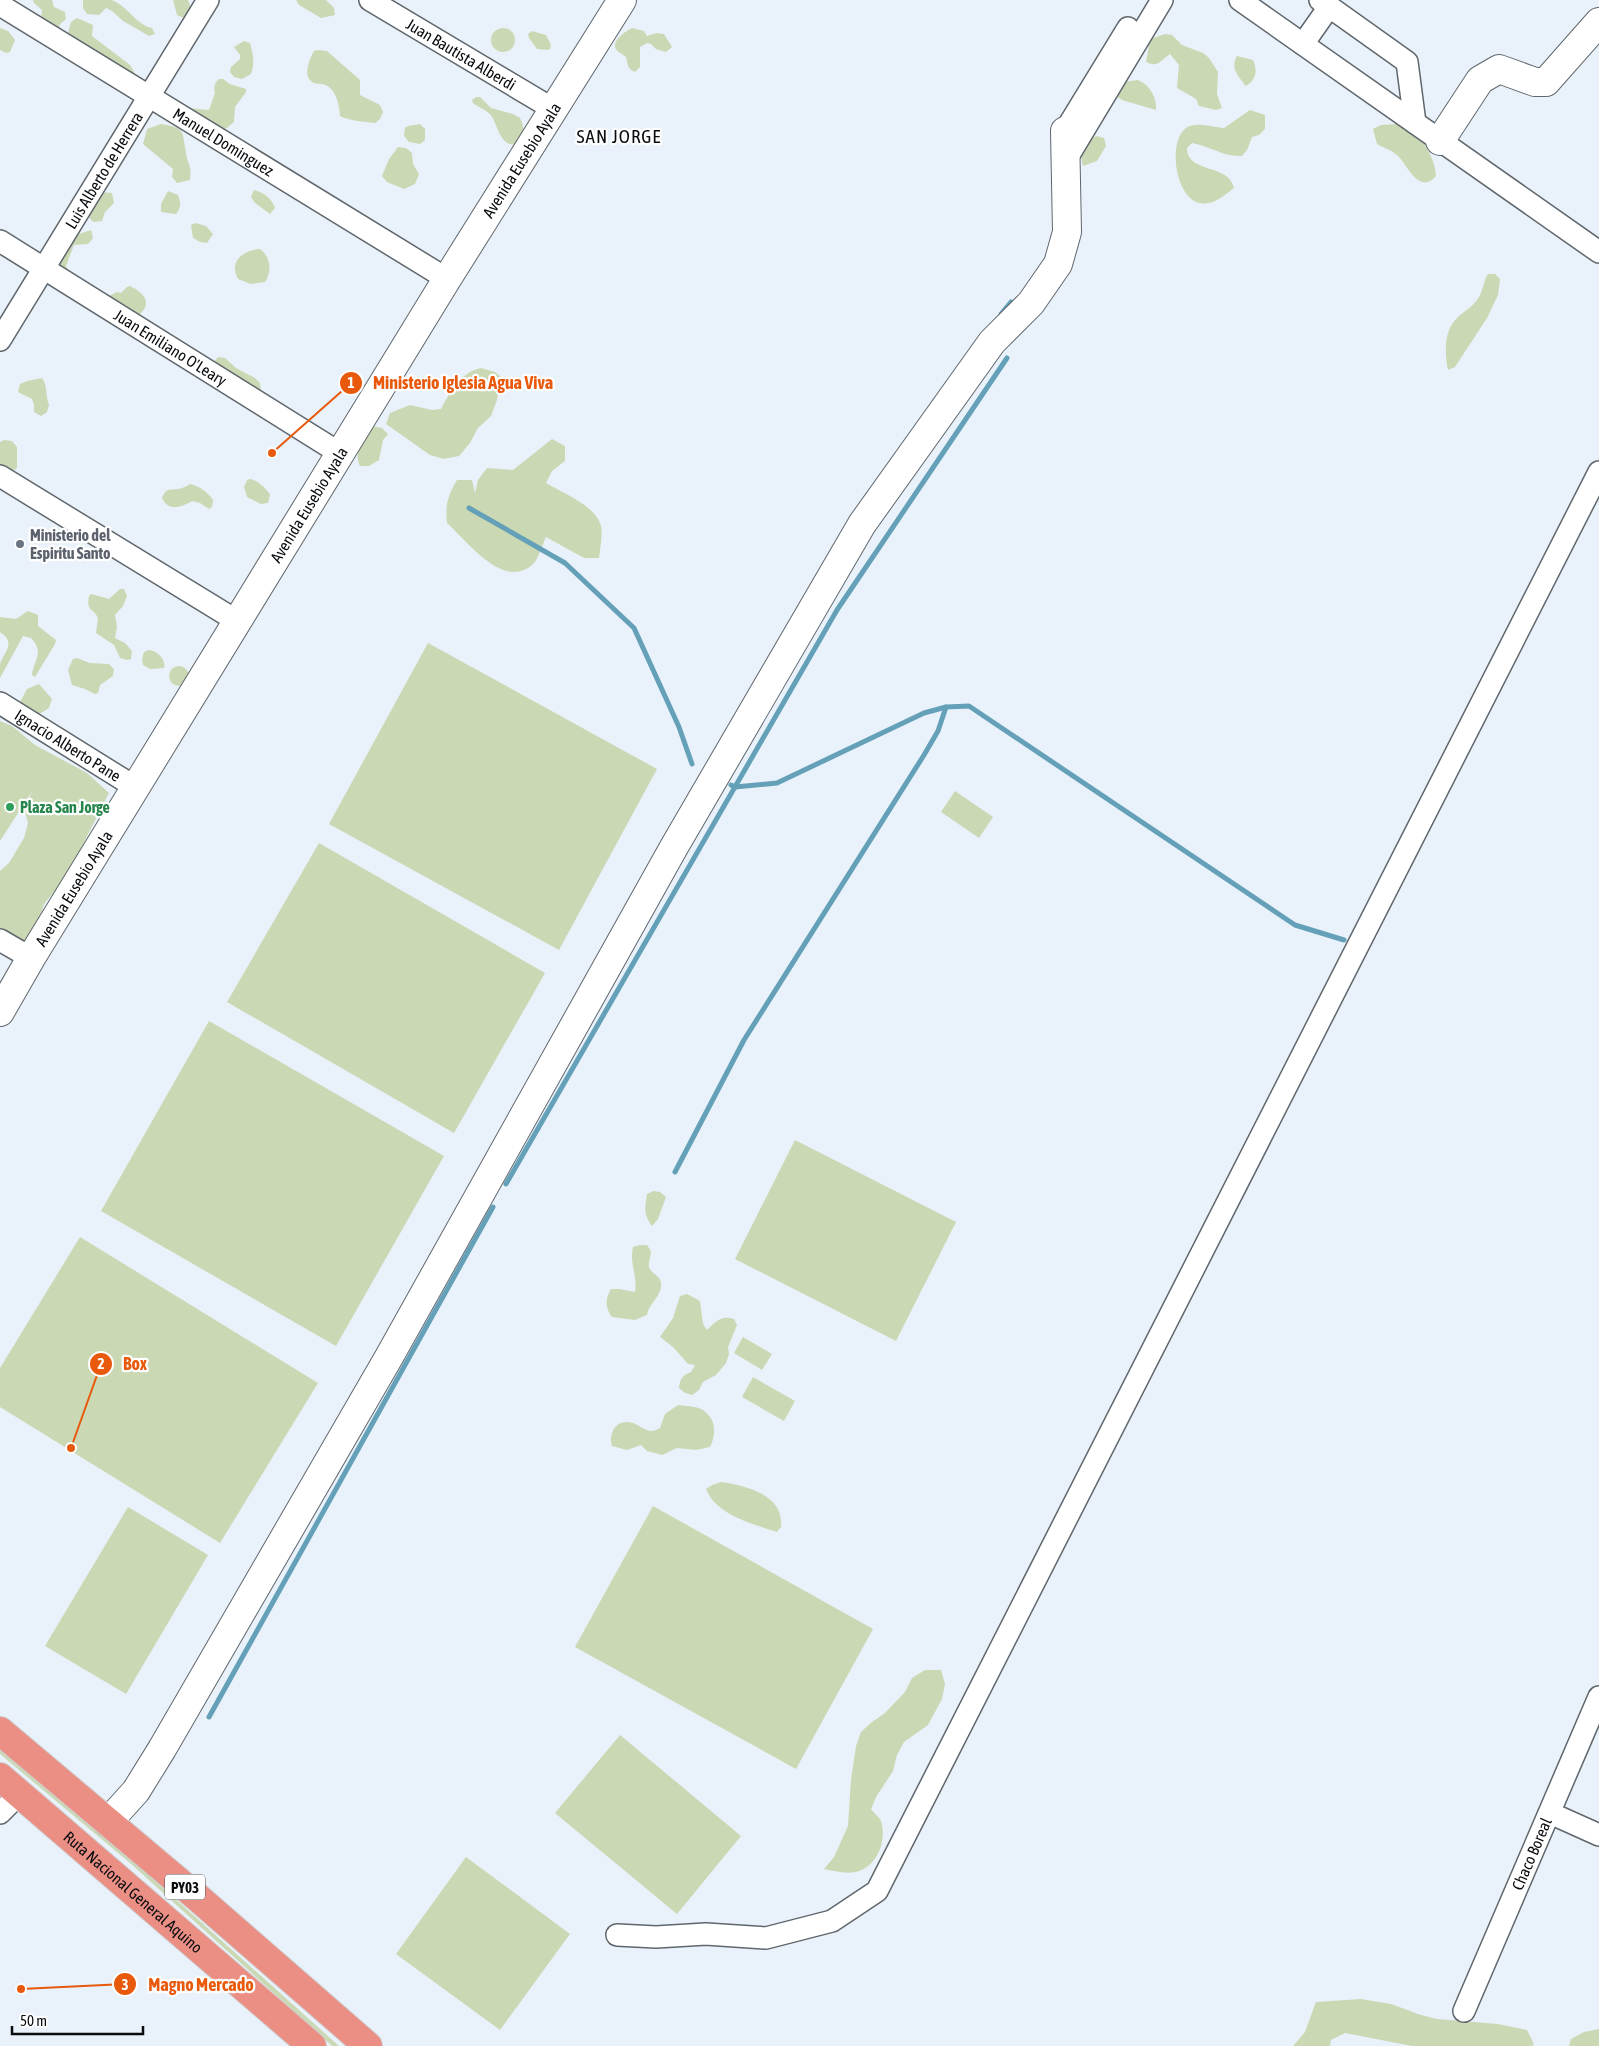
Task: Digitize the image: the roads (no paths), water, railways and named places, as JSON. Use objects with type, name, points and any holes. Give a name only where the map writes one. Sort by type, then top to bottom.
[{"type":"highway","name":"PY03","points":[[0,1731],[368,2046]]},
{"type":"highway","name":"Ruta Nacional General Aquino","points":[[10,1786],[312,2046]]},
{"type":"street","name":"Luis Alberto de Herrera","points":[[0,340],[208,0]]},
{"type":"street","name":"Juan Bautista Alberdi","points":[[370,0],[554,108]]},
{"type":"street","name":"Avenida Eusebio Ayala","points":[[0,1012],[31,958],[447,279],[622,0]]},
{"type":"street","points":[[108,1822],[136,1791],[162,1749],[389,1357],[674,847],[862,524],[992,342],[1031,303],[1058,264],[1067,232],[1066,145],[1145,0]]},
{"type":"street","points":[[1066,145],[1162,0]]},
{"type":"street","points":[[1240,0],[1599,252]]},
{"type":"street","points":[[1303,44],[1324,3],[1407,62],[1416,124]]},
{"type":"street","name":"Manuel Dominguez","points":[[0,5],[447,279]]},
{"type":"street","points":[[1440,141],[1480,80],[1499,69],[1535,82],[1546,82],[1599,22]]},
{"type":"street","name":"Juan Emiliano O'Leary","points":[[0,241],[341,454]]},
{"type":"street","points":[[617,1935],[656,1937],[706,1934],[766,1938],[832,1921],[877,1891],[1599,472]]},
{"type":"street","points":[[0,476],[237,621]]},
{"type":"street","name":"Ignacio Alberto Pane","points":[[0,702],[135,788]]},
{"type":"street","points":[[0,940],[31,958]]},
{"type":"street","name":"Chaco Boreal","points":[[1464,2011],[1599,1697]]},
{"type":"street","points":[[0,1813],[10,1786]]},
{"type":"street","points":[[1550,1813],[1599,1835]]},
{"type":"waterway","points":[[1001,314],[1011,302]]},
{"type":"waterway","points":[[506,1184],[837,610],[1007,358]]},
{"type":"waterway","points":[[469,508],[565,563],[634,628],[679,727],[692,764]]},
{"type":"waterway","points":[[731,785],[735,787],[777,783],[924,713],[946,707],[969,706],[1295,925],[1344,940]]},
{"type":"waterway","points":[[675,1172],[744,1040],[924,755],[938,731],[946,707]]},
{"type":"waterway","points":[[209,1717],[493,1207]]},
{"type":"place","name":"Ministerio Iglesia Agua Viva","points":[[272,453]]},
{"type":"place","name":"Ministerio del Espiritu Santo","points":[[20,544]]},
{"type":"place","name":"Plaza San Jorge","points":[[10,807]]},
{"type":"place","name":"Box","points":[[71,1448]]},
{"type":"place","name":"Magno Mercado","points":[[21,1989]]},
{"type":"district","name":"SAN JORGE","points":[[619,136]]}]
